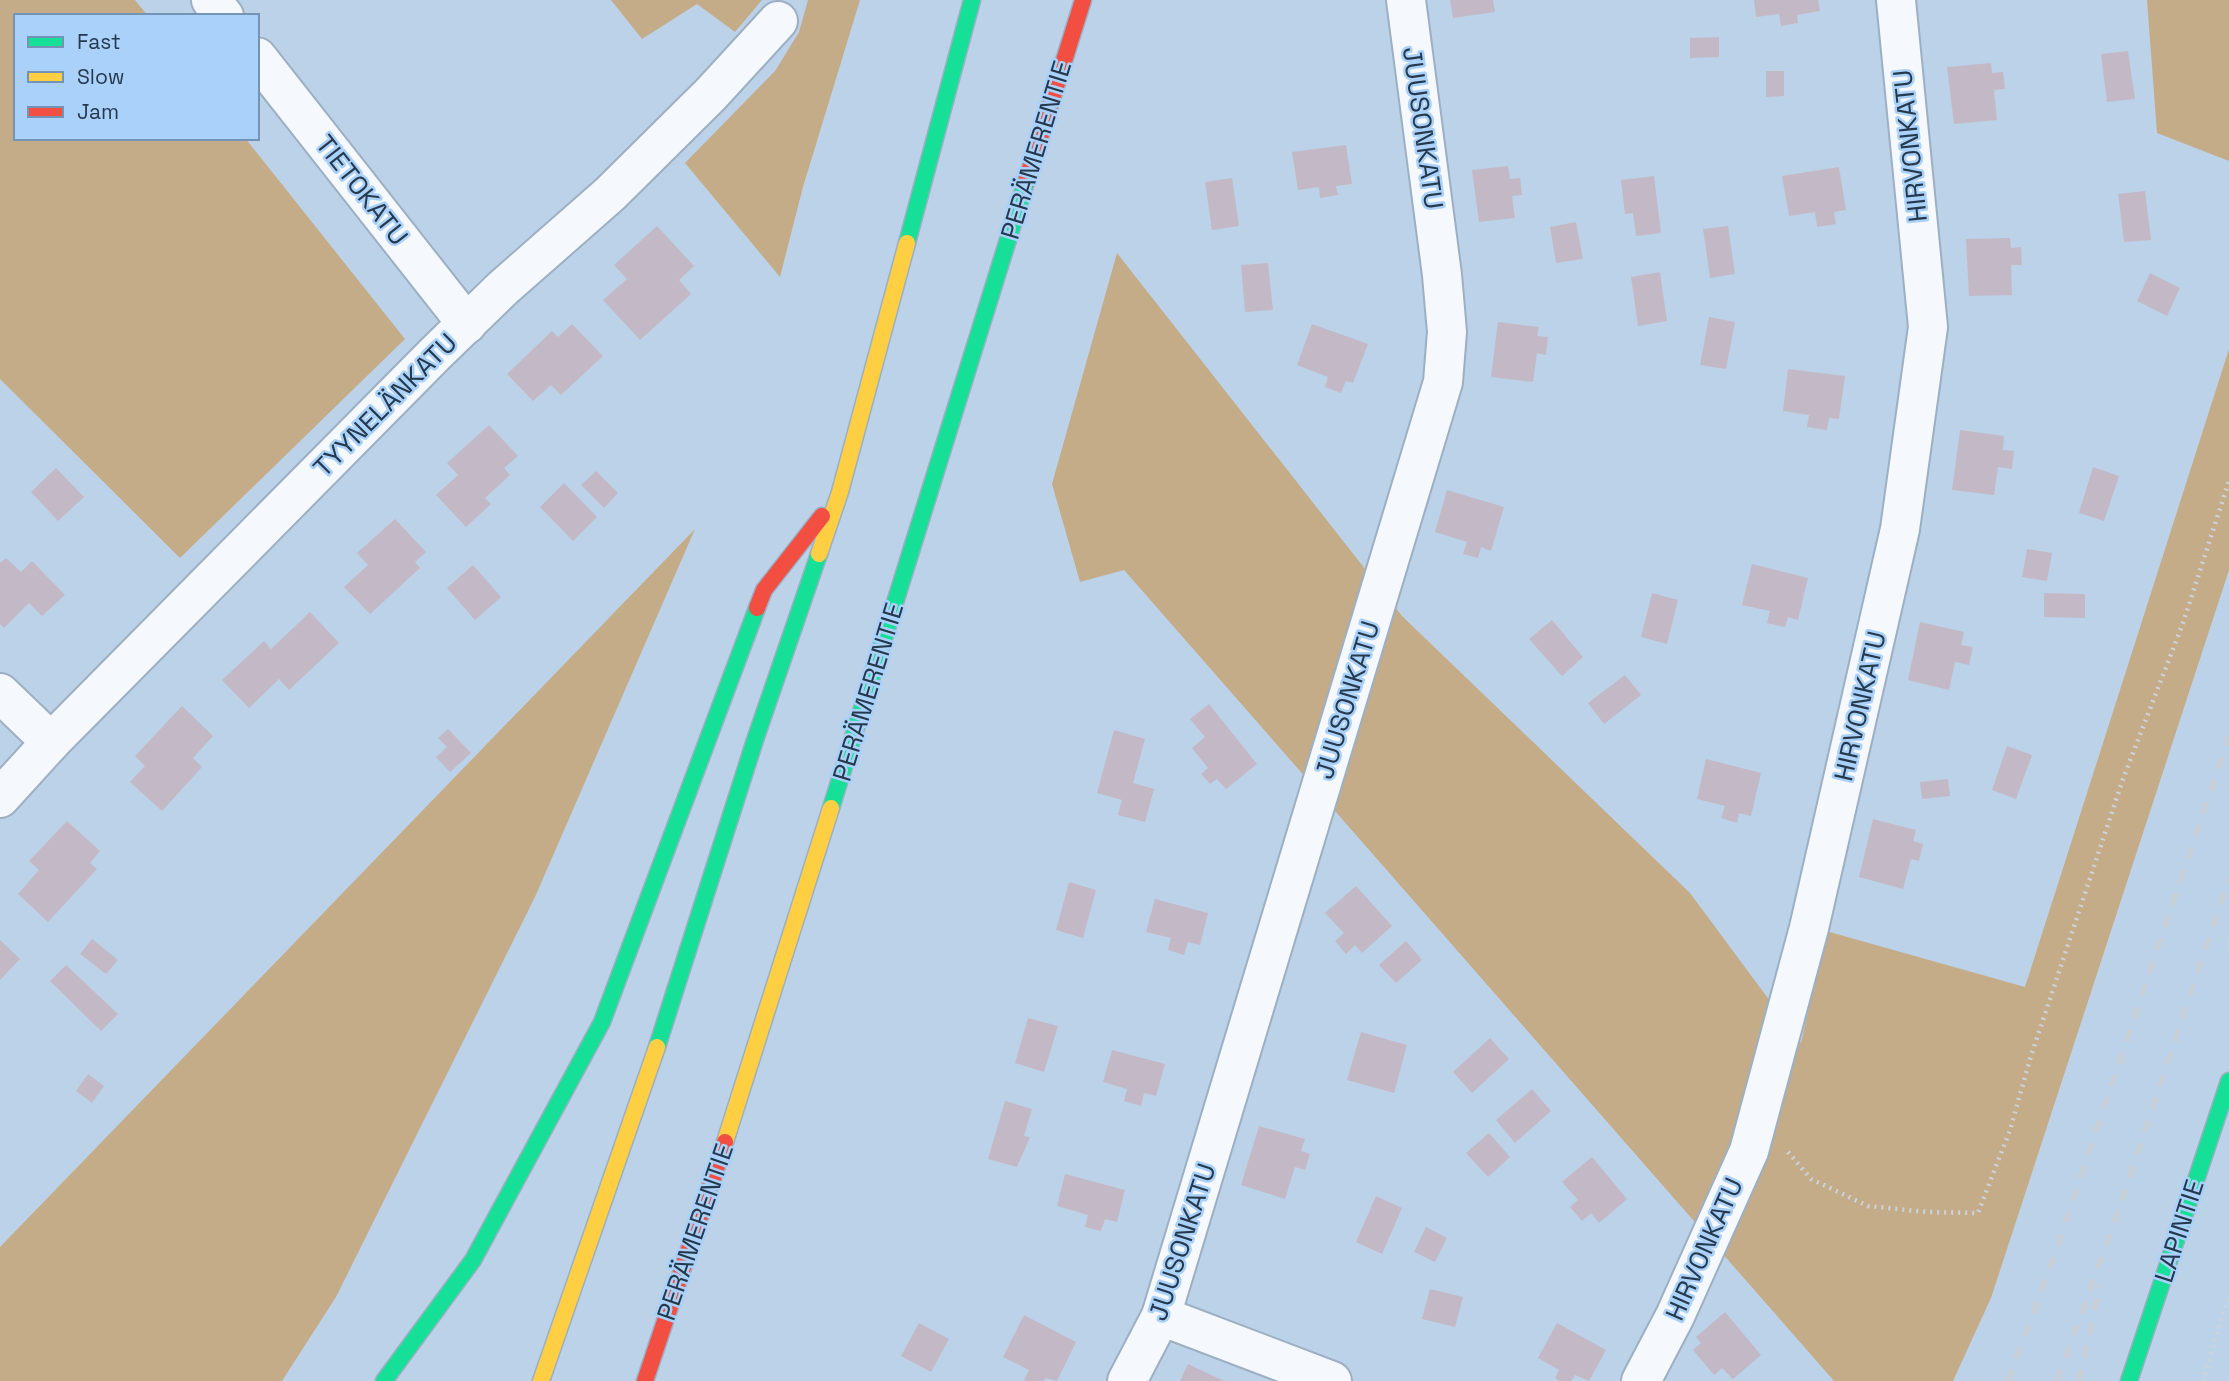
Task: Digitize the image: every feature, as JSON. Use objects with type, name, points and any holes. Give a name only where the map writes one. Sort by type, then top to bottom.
[{"type":"main road","points":[[541,1381],[662,1033],[755,740],[840,492],[972,0]]},
{"type":"main road","name":"PERÄMERENTIE","points":[[645,1381],[754,1054],[1083,0]]},
{"type":"main road","points":[[384,1381],[473,1260],[601,1022],[764,590],[840,492]]},
{"type":"main road","name":"LAPINTIE","points":[[2129,1381],[2229,1081]]},
{"type":"street","points":[[211,0],[222,14]]},
{"type":"street","name":"JUUSONKATU","points":[[1127,1381],[1161,1316],[1443,382],[1447,332],[1442,275],[1406,0]]},
{"type":"street","name":"HIRVONKATU","points":[[1641,1381],[1675,1316],[1748,1151],[1809,928],[1900,529],[1928,327],[1896,0]]},
{"type":"street","name":"TYYNELÄNKATU","points":[[0,798],[51,742],[467,324],[610,194],[711,94],[778,21]]},
{"type":"street","name":"TIETOKATU","points":[[259,60],[467,324]]},
{"type":"street","points":[[0,693],[51,742]]},
{"type":"street","points":[[1161,1316],[1332,1381]]},
{"type":"path","points":[[1748,1151],[1788,1152],[1811,1179],[1868,1206],[1927,1212],[1978,1213],[2010,1130],[2031,1056],[2123,779],[2183,623],[2229,481]]},
{"type":"path","points":[[2226,950],[2229,940]]},
{"type":"path","points":[[2203,1381],[2229,1293]]},
{"type":"shaded area","points":[[0,0],[135,0],[146,14],[14,14],[14,140],[247,140],[405,339],[180,558],[0,379]]},
{"type":"shaded area","points":[[611,0],[762,0],[735,32],[697,4],[642,39]]},
{"type":"shaded area","points":[[808,0],[860,0],[803,187],[780,277],[685,163],[775,71],[799,32]]},
{"type":"shaded area","points":[[2147,0],[2229,0],[2229,161],[2157,133]]},
{"type":"shaded area","points":[[1117,253],[1402,616],[1690,893],[1801,1043],[1826,931],[2025,987],[2229,349],[2229,570],[1991,1298],[1953,1381],[1834,1381],[1124,570],[1080,582],[1052,484]]},
{"type":"shaded area","points":[[695,529],[535,897],[336,1297],[282,1381],[0,1381],[0,1247]]},
{"type":"building","points":[[1450,0],[1493,0],[1495,12],[1453,18]]},
{"type":"building","points":[[1754,0],[1818,0],[1820,11],[1797,15],[1798,23],[1781,26],[1779,14],[1756,17]]},
{"type":"building","points":[[1719,37],[1719,57],[1690,58],[1690,38]]},
{"type":"building","points":[[2128,51],[2135,99],[2107,102],[2101,54]]},
{"type":"building","points":[[1991,63],[1992,73],[2003,72],[2005,89],[1994,90],[1997,120],[1954,124],[1947,67]]},
{"type":"building","points":[[1766,71],[1784,71],[1784,96],[1766,97]]},
{"type":"building","points":[[1346,145],[1352,184],[1336,186],[1338,195],[1320,198],[1319,187],[1298,190],[1292,152]]},
{"type":"building","points":[[1508,166],[1510,179],[1520,178],[1522,195],[1512,196],[1515,218],[1479,222],[1472,170]]},
{"type":"building","points":[[1839,167],[1846,210],[1834,212],[1836,224],[1817,227],[1815,212],[1789,216],[1782,176]]},
{"type":"building","points":[[1654,176],[1661,233],[1636,236],[1633,213],[1625,214],[1621,180]]},
{"type":"building","points":[[1232,178],[1239,226],[1212,230],[1205,182]]},
{"type":"building","points":[[2145,191],[2151,240],[2124,242],[2118,194]]},
{"type":"building","points":[[1576,222],[1583,259],[1556,263],[1550,227]]},
{"type":"building","points":[[657,226],[694,266],[679,280],[691,294],[640,340],[603,300],[627,279],[614,265]]},
{"type":"building","points":[[1728,226],[1735,274],[1710,278],[1703,229]]},
{"type":"building","points":[[2010,238],[2011,248],[2021,247],[2022,265],[2011,265],[2012,295],[1969,296],[1966,239]]},
{"type":"building","points":[[1268,263],[1273,310],[1245,312],[1241,265]]},
{"type":"building","points":[[1660,272],[1667,321],[1638,326],[1631,277]]},
{"type":"building","points":[[2150,273],[2180,288],[2167,316],[2137,301]]},
{"type":"building","points":[[1709,317],[1735,322],[1726,369],[1700,365]]},
{"type":"building","points":[[1498,322],[1539,327],[1537,336],[1548,337],[1546,355],[1537,353],[1533,382],[1491,377]]},
{"type":"building","points":[[572,324],[603,356],[561,395],[551,385],[533,401],[507,374],[552,331],[558,337]]},
{"type":"building","points":[[1312,324],[1368,344],[1353,383],[1346,381],[1341,393],[1325,387],[1328,377],[1297,365]]},
{"type":"building","points":[[1788,369],[1845,376],[1839,419],[1829,418],[1827,430],[1807,427],[1809,415],[1783,411]]},
{"type":"building","points":[[489,425],[518,456],[504,468],[510,475],[485,498],[491,504],[466,527],[436,495],[458,475],[447,463]]},
{"type":"building","points":[[1960,430],[2004,436],[2003,450],[2014,451],[2012,469],[1998,467],[1994,495],[1952,490]]},
{"type":"building","points":[[2093,467],[2119,476],[2104,521],[2079,513]]},
{"type":"building","points":[[56,468],[84,497],[58,521],[31,492]]},
{"type":"building","points":[[596,471],[618,493],[604,508],[581,485]]},
{"type":"building","points":[[564,483],[597,517],[573,541],[540,507]]},
{"type":"building","points":[[1447,490],[1504,507],[1491,551],[1481,547],[1478,558],[1463,554],[1467,542],[1435,532]]},
{"type":"building","points":[[395,519],[426,552],[415,562],[420,568],[370,614],[344,587],[368,565],[357,553]]},
{"type":"building","points":[[2027,549],[2052,553],[2047,581],[2022,577]]},
{"type":"building","points":[[6,558],[21,572],[32,561],[65,595],[42,616],[29,603],[4,628],[0,624],[0,563]]},
{"type":"building","points":[[1752,564],[1808,578],[1798,620],[1788,617],[1785,627],[1767,623],[1770,611],[1742,605]]},
{"type":"building","points":[[473,565],[501,597],[475,620],[447,588]]},
{"type":"building","points":[[1652,593],[1678,600],[1667,644],[1641,637]]},
{"type":"building","points":[[2044,593],[2085,594],[2085,618],[2044,617]]},
{"type":"building","points":[[310,612],[339,643],[289,690],[279,679],[249,708],[222,680],[264,641],[271,649]]},
{"type":"building","points":[[1552,620],[1583,657],[1562,676],[1529,639]]},
{"type":"building","points":[[1920,622],[1964,632],[1961,645],[1973,647],[1969,665],[1955,662],[1949,690],[1908,680]]},
{"type":"building","points":[[1625,675],[1641,695],[1604,724],[1588,703]]},
{"type":"building","points":[[1209,704],[1257,764],[1226,789],[1217,779],[1210,784],[1201,774],[1208,768],[1192,748],[1205,737],[1190,719]]},
{"type":"building","points":[[182,706],[213,736],[193,758],[202,767],[162,811],[130,782],[145,766],[135,756]]},
{"type":"building","points":[[448,729],[471,753],[450,772],[436,757],[447,747],[438,738]]},
{"type":"building","points":[[1114,730],[1145,739],[1133,783],[1154,789],[1145,822],[1118,815],[1122,800],[1097,793]]},
{"type":"building","points":[[2007,746],[2032,755],[2016,799],[1992,790]]},
{"type":"building","points":[[1706,759],[1761,773],[1751,816],[1739,813],[1737,823],[1721,818],[1725,806],[1697,799]]},
{"type":"building","points":[[1948,779],[1950,796],[1922,799],[1920,782]]},
{"type":"building","points":[[1873,819],[1916,830],[1913,841],[1923,844],[1919,861],[1911,859],[1903,889],[1859,877]]},
{"type":"building","points":[[67,821],[100,851],[90,863],[97,869],[48,922],[18,894],[39,870],[29,861]]},
{"type":"building","points":[[1069,882],[1096,890],[1083,938],[1056,930]]},
{"type":"building","points":[[1356,886],[1392,926],[1362,953],[1355,945],[1346,954],[1335,941],[1344,933],[1325,913]]},
{"type":"building","points":[[1155,899],[1208,913],[1200,945],[1188,942],[1184,955],[1168,950],[1171,938],[1146,932]]},
{"type":"building","points":[[92,939],[118,960],[106,974],[80,954]]},
{"type":"building","points":[[0,940],[20,959],[0,980]]},
{"type":"building","points":[[1406,941],[1422,960],[1396,983],[1379,965]]},
{"type":"building","points":[[66,965],[118,1014],[101,1031],[50,981]]},
{"type":"building","points":[[1028,1018],[1058,1026],[1044,1072],[1015,1063]]},
{"type":"building","points":[[1361,1032],[1407,1045],[1394,1093],[1347,1080]]},
{"type":"building","points":[[1490,1038],[1509,1059],[1472,1093],[1453,1072]]},
{"type":"building","points":[[1112,1050],[1165,1064],[1156,1096],[1144,1093],[1141,1106],[1124,1101],[1127,1089],[1103,1082]]},
{"type":"building","points":[[88,1074],[104,1086],[92,1103],[76,1091]]},
{"type":"building","points":[[1532,1089],[1551,1111],[1515,1143],[1496,1120]]},
{"type":"building","points":[[1005,1101],[1032,1109],[1024,1136],[1030,1137],[1017,1167],[988,1159]]},
{"type":"building","points":[[1259,1126],[1305,1139],[1301,1151],[1310,1154],[1305,1170],[1295,1167],[1285,1199],[1241,1185]]},
{"type":"building","points":[[1489,1133],[1510,1157],[1488,1177],[1466,1153]]},
{"type":"building","points":[[1592,1157],[1627,1199],[1599,1223],[1591,1213],[1582,1221],[1570,1207],[1578,1200],[1562,1182]]},
{"type":"building","points":[[1065,1174],[1125,1190],[1117,1222],[1105,1219],[1101,1231],[1085,1227],[1088,1215],[1057,1206]]},
{"type":"building","points":[[1376,1196],[1402,1208],[1382,1254],[1356,1242]]},
{"type":"building","points":[[1426,1227],[1447,1238],[1435,1262],[1414,1252]]},
{"type":"building","points":[[1430,1289],[1463,1297],[1455,1327],[1422,1319]]},
{"type":"building","points":[[1725,1312],[1761,1355],[1733,1379],[1722,1368],[1714,1375],[1693,1350],[1701,1343],[1696,1337]]},
{"type":"building","points":[[1024,1315],[1076,1342],[1057,1381],[1045,1378],[1044,1381],[1024,1380],[1029,1370],[1003,1357]]},
{"type":"building","points":[[919,1323],[949,1339],[931,1372],[901,1356]]},
{"type":"building","points":[[1557,1323],[1606,1350],[1589,1381],[1575,1375],[1571,1381],[1559,1381],[1555,1378],[1559,1370],[1538,1358]]},
{"type":"building","points":[[1188,1364],[1224,1381],[1180,1381]]},
{"type":"railway","points":[[2008,1381],[2052,1262],[2229,737]]},
{"type":"railway","points":[[2057,1381],[2113,1226],[2229,879]]},
{"type":"railway","points":[[2079,1381],[2100,1285]]},
{"type":"traffic: fast","points":[[907,243],[972,0]]},
{"type":"traffic: fast","points":[[831,808],[1026,182]]},
{"type":"traffic: fast","points":[[657,1047],[755,740],[819,554]]},
{"type":"traffic: fast","points":[[384,1381],[473,1260],[602,1022],[757,608]]},
{"type":"traffic: fast","points":[[2129,1381],[2229,1081]]},
{"type":"traffic: slow","points":[[819,554],[840,492],[907,243]]},
{"type":"traffic: slow","points":[[725,1142],[831,808]]},
{"type":"traffic: slow","points":[[541,1381],[657,1047]]},
{"type":"traffic: jam","points":[[1026,182],[1083,0]]},
{"type":"traffic: jam","points":[[757,608],[764,590],[822,516]]},
{"type":"traffic: jam","points":[[645,1381],[725,1142]]}]
